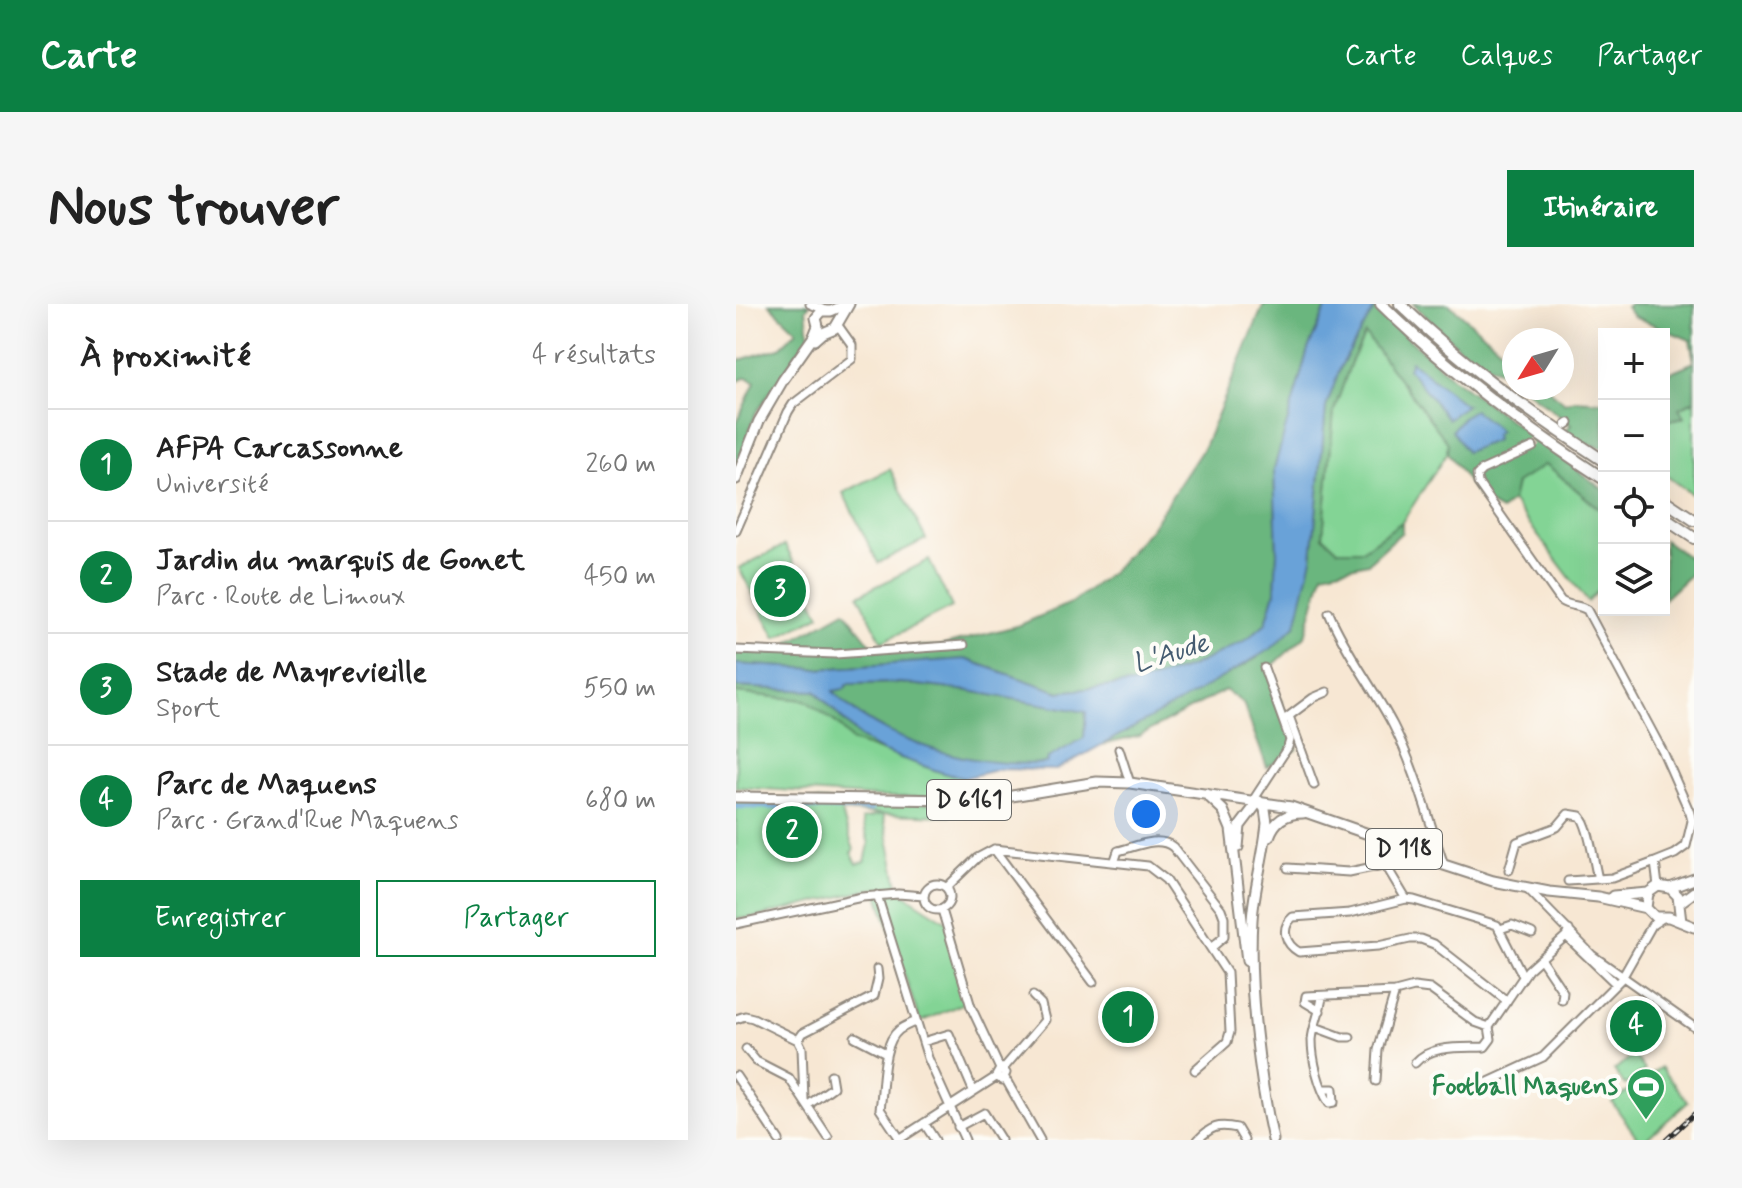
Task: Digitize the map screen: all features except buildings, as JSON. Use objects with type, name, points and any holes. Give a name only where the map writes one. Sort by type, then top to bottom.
[{"type":"highway","points":[[1381,304],[1483,395],[1598,475]]},
{"type":"highway","points":[[1400,304],[1495,385],[1598,457]]},
{"type":"highway","points":[[1670,504],[1694,520]]},
{"type":"highway","points":[[1670,522],[1694,538]]},
{"type":"main road","points":[[736,479],[768,405],[805,350],[828,321],[848,304]]},
{"type":"main road","name":"D 6161","points":[[736,795],[966,800],[1097,782],[1257,798]]},
{"type":"main road","name":"D 6161","points":[[1187,790],[1257,798]]},
{"type":"main road","points":[[1205,794],[1223,810],[1235,849],[1248,975],[1273,1140]]},
{"type":"main road","points":[[1239,879],[1240,826],[1257,798],[1265,809],[1267,823],[1252,921],[1255,1008]]},
{"type":"main road","name":"D 118","points":[[1257,798],[1310,812],[1444,865],[1499,882],[1598,897],[1648,893]]},
{"type":"main road","points":[[1264,851],[1271,831],[1283,817],[1310,812]]},
{"type":"main road","points":[[1656,917],[1648,893],[1658,886],[1670,888],[1694,879]]},
{"type":"main road","points":[[1670,888],[1678,896],[1681,922]]},
{"type":"main road","points":[[1656,917],[1678,906],[1694,892]]},
{"type":"main road","name":"D 118","points":[[1598,897],[1656,917]]},
{"type":"main road","points":[[1656,917],[1694,927]]},
{"type":"street","points":[[736,531],[793,404],[852,359],[852,345],[810,304]]},
{"type":"street","points":[[1533,447],[1482,470],[1477,475],[1478,483],[1561,601],[1567,605],[1580,605],[1587,610],[1664,754],[1692,821],[1686,846],[1675,854],[1644,864],[1628,874],[1568,881]]},
{"type":"street","points":[[1329,613],[1342,643],[1393,724],[1418,780],[1444,865]]},
{"type":"street","points":[[736,650],[835,654],[964,645]]},
{"type":"street","points":[[1264,668],[1314,785]]},
{"type":"street","points":[[1287,719],[1313,698],[1327,692]]},
{"type":"street","points":[[1257,798],[1288,747],[1287,719]]},
{"type":"street","points":[[1119,749],[1130,783]]},
{"type":"street","points":[[1509,870],[1517,842],[1557,827],[1568,814],[1580,816],[1588,825],[1589,847],[1598,879]]},
{"type":"street","points":[[1115,860],[1118,851],[1156,841],[1167,842],[1173,847],[1221,909],[1224,937],[1212,947]]},
{"type":"street","points":[[994,849],[1093,982]]},
{"type":"street","points":[[947,887],[977,858],[994,849],[1115,860],[1148,866],[1158,872],[1227,973],[1230,1032],[1227,1042],[1195,1070]]},
{"type":"street","points":[[1655,862],[1658,886]]},
{"type":"street","points":[[1288,868],[1349,872],[1383,865],[1406,899]]},
{"type":"street","points":[[924,896],[931,885],[947,887],[951,900],[942,910]]},
{"type":"street","points":[[1527,888],[1568,933],[1619,981],[1694,1027]]},
{"type":"street","points":[[736,924],[877,895],[924,896]]},
{"type":"street","points":[[877,895],[923,1042],[965,1140]]},
{"type":"street","points":[[924,896],[929,908],[942,910]]},
{"type":"street","points":[[1507,1001],[1434,944],[1421,939],[1378,946],[1299,952],[1292,948],[1285,932],[1288,921],[1293,917],[1350,913],[1406,899],[1486,921],[1500,929],[1523,976]]},
{"type":"street","points":[[942,910],[971,1007],[1001,1074],[1040,1140]]},
{"type":"street","points":[[1469,1091],[1540,1059],[1619,981],[1656,917]]},
{"type":"street","points":[[1500,929],[1512,925],[1532,933]]},
{"type":"street","points":[[1415,1063],[1442,1049],[1485,1047],[1491,1039],[1489,1027],[1523,976],[1568,933]]},
{"type":"street","points":[[1541,959],[1563,992],[1562,1000]]},
{"type":"street","points":[[798,1040],[803,1033],[874,996],[877,969]]},
{"type":"street","points":[[1320,1011],[1305,1002],[1306,996],[1395,992],[1414,987],[1430,989],[1475,1022],[1489,1027]]},
{"type":"street","points":[[1376,1081],[1378,1050],[1395,992]]},
{"type":"street","points":[[916,1021],[897,1031],[886,1053],[880,1109],[899,1139],[1001,1074],[1045,1020],[1041,1004],[1033,996]]},
{"type":"street","points":[[1322,996],[1313,1045],[1323,1089]]},
{"type":"street","points":[[736,1019],[745,1016],[753,1018],[798,1040],[802,1048],[806,1102]]},
{"type":"street","points":[[1315,1027],[1350,1037]]},
{"type":"street","points":[[923,1042],[949,1034],[973,1090]]},
{"type":"street","points":[[855,1037],[886,1053]]},
{"type":"street","points":[[746,1049],[756,1061],[789,1078],[828,1137]]},
{"type":"street","points":[[806,1102],[833,1087],[831,1075]]},
{"type":"street","points":[[736,1076],[775,1139]]},
{"type":"street","points":[[958,1127],[984,1113],[1001,1140]]},
{"type":"street","points":[[924,1123],[935,1140]]},
{"type":"street","points":[[1198,1140],[1207,1130],[1218,1125],[1237,1128],[1244,1140]]},
{"type":"green space","points":[[769,304],[810,304],[806,309],[809,336],[755,414],[736,470],[736,424],[755,382],[747,377],[736,382],[736,361],[779,348],[797,331]]},
{"type":"green space","points":[[1264,304],[1328,304],[1308,349],[1274,469],[1275,592],[1266,623],[1246,640],[1193,666],[1139,683],[1059,692],[965,659],[818,669],[736,664],[736,651],[772,652],[845,611],[876,651],[899,646],[940,646],[1020,625],[1073,602],[1114,570],[1151,528],[1204,447]]},
{"type":"green space","points":[[1413,304],[1449,304],[1502,350],[1502,372],[1470,358]]},
{"type":"green space","points":[[1630,304],[1694,304],[1694,361],[1690,340],[1670,332],[1670,328],[1662,328],[1633,316],[1626,307]]},
{"type":"green space","points":[[1374,308],[1454,379],[1598,486],[1598,508],[1546,464],[1516,483],[1512,501],[1501,511],[1481,500],[1447,453],[1448,443],[1365,334],[1351,362],[1334,411],[1323,536],[1338,550],[1362,550],[1402,522],[1402,532],[1368,563],[1323,573],[1305,636],[1270,668],[1297,749],[1267,767],[1243,703],[1225,690],[1139,736],[1102,745],[1257,658],[1312,558],[1326,407],[1341,366]]},
{"type":"green space","points":[[1365,334],[1448,443],[1447,453],[1402,522],[1362,550],[1338,550],[1323,536],[1334,411],[1351,362]]},
{"type":"green space","points":[[1694,362],[1694,401],[1679,408],[1684,417],[1670,420],[1670,400],[1670,372]]},
{"type":"green space","points":[[1539,400],[1598,402],[1598,446],[1584,443],[1566,430],[1571,425]]},
{"type":"green space","points":[[1694,401],[1694,496],[1670,478],[1670,420],[1683,418],[1678,408]]},
{"type":"green space","points":[[1546,464],[1598,508],[1598,591],[1588,602],[1512,501],[1516,483]]},
{"type":"green space","points":[[890,469],[926,539],[878,563],[843,493]]},
{"type":"green space","points":[[1670,544],[1694,561],[1694,571],[1670,593]]},
{"type":"green space","points":[[785,545],[820,615],[776,638],[739,568]]},
{"type":"green space","points":[[929,560],[952,607],[882,642],[859,595]]},
{"type":"green space","points":[[901,683],[969,691],[1086,712],[1084,738],[1048,758],[1047,763],[991,762],[961,757],[931,749],[876,725],[852,709],[832,690],[844,689],[848,684]]},
{"type":"green space","points":[[736,687],[815,691],[861,738],[884,752],[852,741],[839,725],[805,700],[736,693]]},
{"type":"green space","points":[[736,693],[805,700],[839,725],[853,741],[964,778],[941,797],[879,797],[736,787]]},
{"type":"green space","points":[[736,799],[951,804],[950,816],[883,814],[899,891],[949,923],[967,1002],[920,1022],[876,888],[736,919]],"holes":[[[841,811],[883,814],[862,819],[869,844],[865,862],[857,864]]]},
{"type":"green space","points":[[1634,1055],[1645,1070],[1625,1085],[1614,1070]]},
{"type":"green space","name":"Football Maquens","points":[[1661,1067],[1688,1102],[1645,1140],[1639,1140],[1612,1102]]},
{"type":"water","points":[[1328,304],[1377,304],[1341,366],[1326,407],[1312,558],[1296,625],[1272,648],[1056,770],[1000,769],[964,778],[884,752],[861,738],[815,691],[736,687],[736,664],[818,669],[965,659],[1059,692],[1139,683],[1193,666],[1246,640],[1266,623],[1275,592],[1274,469],[1308,349]],"holes":[[[901,683],[969,691],[1086,712],[1084,738],[1048,758],[1046,763],[1019,764],[961,757],[932,749],[876,725],[833,691],[844,689],[848,684]]]},
{"type":"water","points":[[1411,361],[1466,405],[1448,419],[1408,368]]},
{"type":"water","points":[[1474,410],[1500,431],[1495,434],[1496,440],[1466,452],[1452,430]]},
{"type":"waterway","points":[[736,806],[871,809]]},
{"type":"tunnel","points":[[1533,447],[1566,425]]},
{"type":"railway","points":[[1666,1140],[1694,1114]]},
{"type":"place","name":"Stade de Mayrevieille","points":[[780,591]]},
{"type":"place","name":"Jardin du marquis de Gonet","points":[[792,832]]},
{"type":"place","name":"AFPA Carcassonne","points":[[1128,1017]]},
{"type":"place","name":"Parc de Maquens","points":[[1636,1026]]},
{"type":"place","name":"Football Maquens","points":[[1646,1121]]},
{"type":"water label","name":"L'Aude","points":[[1171,654]]}]
